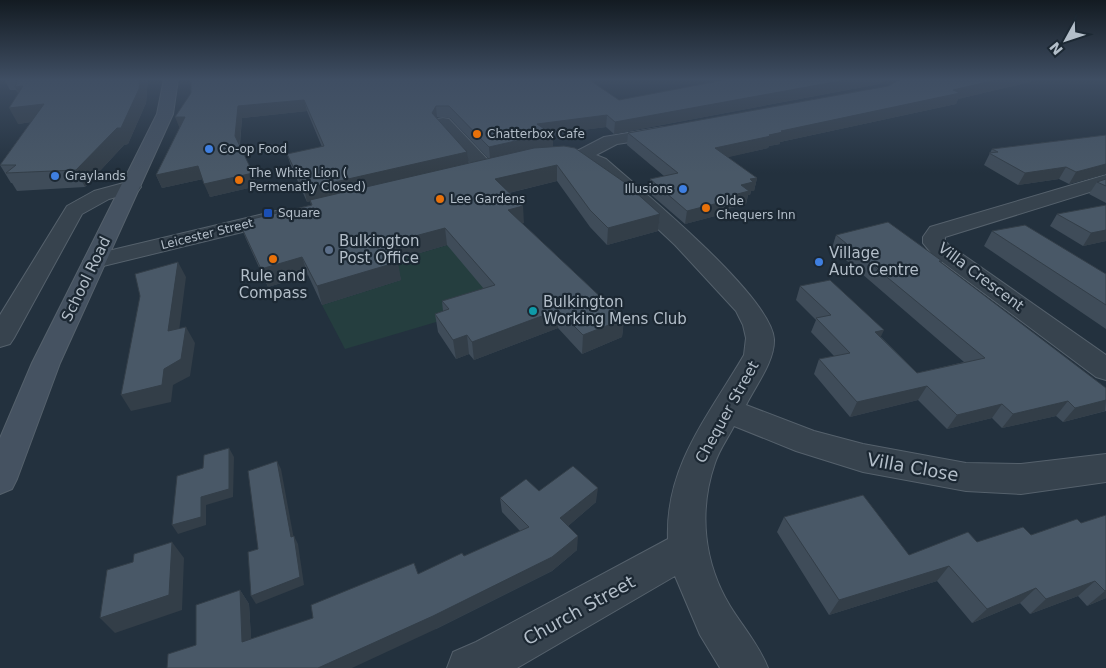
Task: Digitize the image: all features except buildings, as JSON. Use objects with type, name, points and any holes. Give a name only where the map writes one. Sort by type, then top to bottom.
[{"type":"main road","name":"School Road","points":[[0,479],[46,363],[131,187],[165,110]]},
{"type":"street","points":[[443,123],[493,165],[458,173]]},
{"type":"street","points":[[534,156],[555,154],[583,156],[596,146],[606,142],[683,129]]},
{"type":"street","name":"Chequer Street","points":[[583,156],[606,168],[676,232],[732,289],[748,308],[757,325],[760,338],[758,356],[698,464],[685,518],[692,572],[703,599],[725,638],[746,668]]},
{"type":"street","name":"Villa Crescent","points":[[1106,181],[1100,181],[938,232],[934,237],[934,243],[941,250],[1106,370]]},
{"type":"street","points":[[0,338],[74,210],[91,198],[131,187]]},
{"type":"street","name":"Leicester Street","points":[[95,261],[299,212]]},
{"type":"street","name":"Villa Close","points":[[727,410],[808,442],[863,458],[947,474],[1021,479],[1106,468]]},
{"type":"street","name":"Church Street","points":[[485,665],[688,548]]},
{"type":"green space","points":[[515,225],[497,304],[345,349],[322,305],[401,280],[390,262]]},
{"type":"place","name":"Chatterbox Cafe","points":[[477,134]]},
{"type":"place","name":"Co-op Food","points":[[209,149]]},
{"type":"place","name":"Graylands","points":[[55,176]]},
{"type":"place","name":"The White Lion ( Permenatly Closed)","points":[[239,180]]},
{"type":"place","name":"Illusions","points":[[683,189]]},
{"type":"place","name":"Lee Gardens","points":[[440,199]]},
{"type":"place","name":"Olde Chequers Inn","points":[[706,208]]},
{"type":"place","name":"Square","points":[[268,213]]},
{"type":"place","name":"Bulkington Post Office","points":[[329,250]]},
{"type":"place","name":"Rule and Compass","points":[[273,259]]},
{"type":"place","name":"Village Auto Centre","points":[[819,262]]},
{"type":"place","name":"Bulkington Working Mens Club","points":[[533,311]]}]
